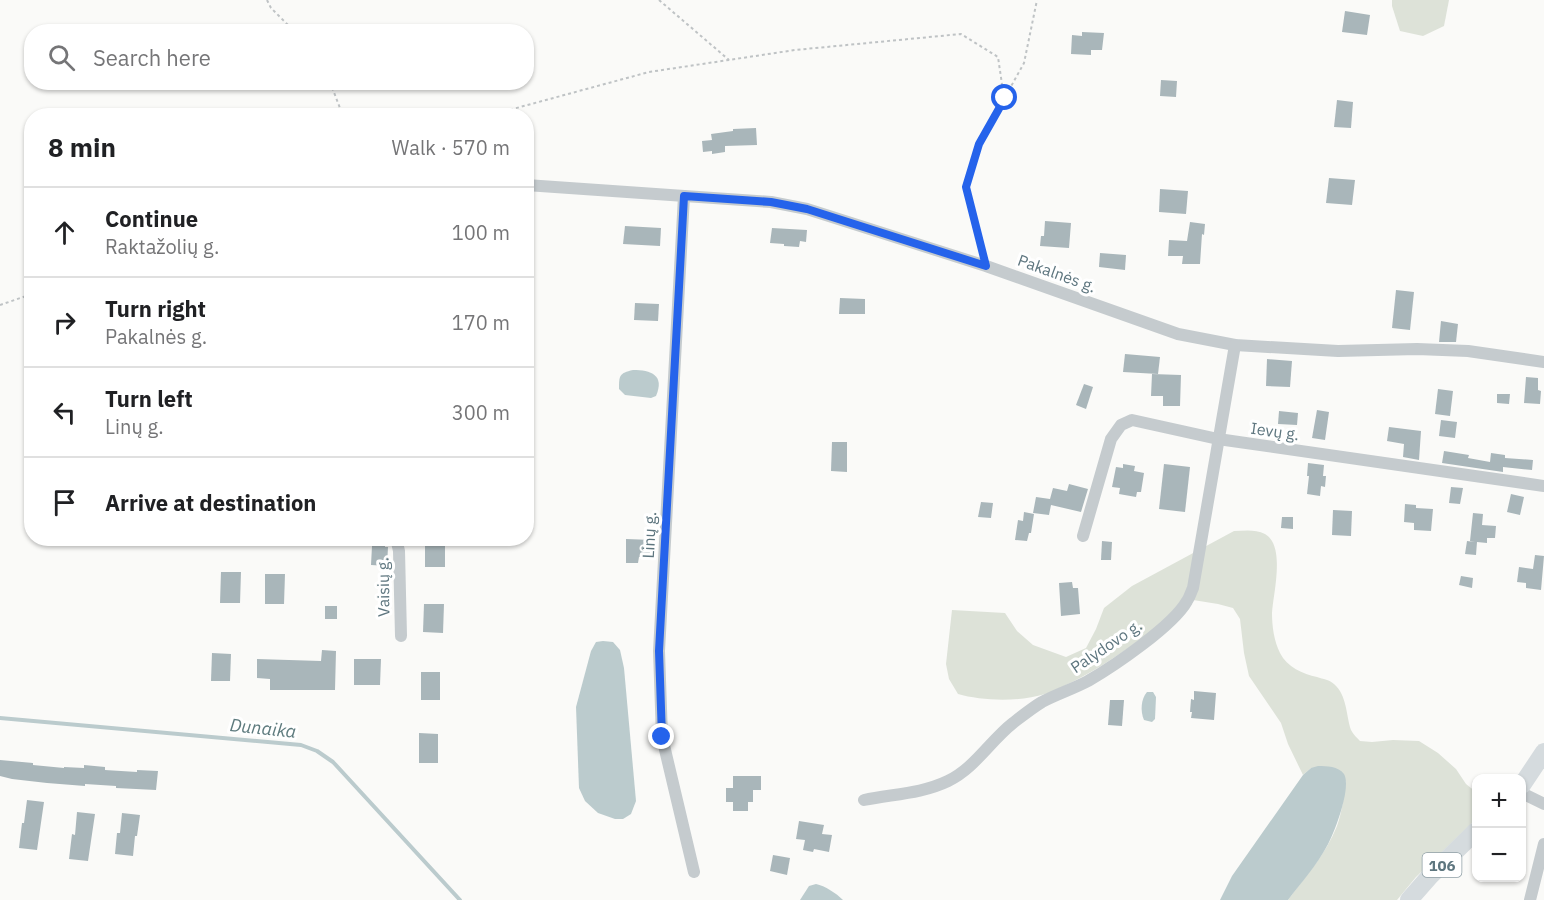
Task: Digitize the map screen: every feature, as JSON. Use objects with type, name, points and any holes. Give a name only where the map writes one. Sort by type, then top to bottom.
[{"type":"main road","points":[[1526,778],[1544,753]]},
{"type":"main road","name":"106","points":[[1409,900],[1472,835]]},
{"type":"street","name":"Pakalnės g.","points":[[534,186],[771,202],[807,209],[986,266],[1178,334],[1235,345],[1338,351],[1468,351],[1544,362]]},
{"type":"street","name":"Linų g.","points":[[684,196],[659,651],[662,737],[694,872]]},
{"type":"street","name":"Palydovo g.","points":[[864,800],[927,789],[949,780],[968,768],[1011,725],[1041,703],[1088,681],[1129,654],[1178,613],[1187,601],[1192,588],[1235,345]]},
{"type":"street","name":"Ievų g.","points":[[1083,536],[1111,439],[1121,425],[1132,420],[1218,439],[1544,486]]},
{"type":"street","name":"Vaisių g.","points":[[398,546],[400,636]]},
{"type":"street","points":[[1526,795],[1544,804]]},
{"type":"street","points":[[1530,900],[1544,844]]},
{"type":"path","points":[[267,0],[271,8],[287,24]]},
{"type":"path","points":[[659,0],[729,60]]},
{"type":"path","points":[[986,266],[966,187],[979,144],[1024,63],[1037,0]]},
{"type":"path","points":[[516,108],[649,72],[795,50],[961,34],[998,57],[1005,98]]},
{"type":"path","points":[[333,90],[341,108]]},
{"type":"path","points":[[0,304],[24,296]]},
{"type":"shaded area","points":[[1392,0],[1449,0],[1444,26],[1423,36],[1400,31]]},
{"type":"shaded area","points":[[633,370],[655,375],[659,383],[656,396],[651,398],[625,395],[619,389],[621,376]]},
{"type":"shaded area","points":[[1234,531],[1253,531],[1265,534],[1271,540],[1277,559],[1272,623],[1283,658],[1301,672],[1334,684],[1344,699],[1351,730],[1360,741],[1419,741],[1438,753],[1456,769],[1472,789],[1472,823],[1416,877],[1397,900],[1288,900],[1315,865],[1337,826],[1346,781],[1311,768],[1303,775],[1281,723],[1249,676],[1240,619],[1233,608],[1193,600],[1100,667],[1056,690],[1035,697],[1001,700],[958,694],[949,679],[946,664],[952,610],[1005,613],[1017,631],[1033,645],[1066,657],[1086,648],[1104,608],[1132,586]]},
{"type":"shaded area","points":[[596,642],[613,642],[620,650],[624,668],[636,801],[631,814],[623,819],[615,819],[598,813],[585,801],[579,788],[576,707],[591,651]]},
{"type":"shaded area","points":[[1147,692],[1153,692],[1156,697],[1155,719],[1152,722],[1144,720],[1142,713],[1142,702]]},
{"type":"shaded area","points":[[1332,767],[1342,771],[1346,780],[1346,789],[1334,832],[1314,867],[1288,900],[1220,900],[1232,876],[1303,775],[1311,768]]},
{"type":"shaded area","points":[[816,884],[830,890],[843,900],[800,900],[809,886]]},
{"type":"building","points":[[1345,11],[1370,15],[1367,35],[1342,32]]},
{"type":"building","points":[[1082,32],[1104,33],[1102,50],[1091,50],[1091,55],[1071,54],[1072,35],[1082,36]]},
{"type":"building","points":[[1161,80],[1177,81],[1176,97],[1160,96]]},
{"type":"building","points":[[1337,100],[1353,102],[1351,128],[1334,127]]},
{"type":"building","points":[[756,128],[757,145],[725,146],[725,152],[712,154],[712,151],[703,152],[702,141],[712,140],[711,134],[733,131],[733,129]]},
{"type":"building","points":[[1329,178],[1355,180],[1352,205],[1326,203]]},
{"type":"building","points":[[1160,189],[1188,191],[1186,214],[1159,212]]},
{"type":"building","points":[[1045,221],[1071,223],[1069,248],[1040,246],[1041,236],[1044,236]]},
{"type":"building","points":[[1190,222],[1205,224],[1200,264],[1182,264],[1183,256],[1168,256],[1169,240],[1187,241]]},
{"type":"building","points":[[625,226],[661,228],[660,246],[623,244]]},
{"type":"building","points":[[772,228],[807,230],[806,242],[800,241],[799,247],[770,243]]},
{"type":"building","points":[[1100,253],[1126,255],[1125,270],[1099,267]]},
{"type":"building","points":[[1396,290],[1414,292],[1410,330],[1392,328]]},
{"type":"building","points":[[840,298],[865,299],[865,314],[839,314]]},
{"type":"building","points":[[635,303],[659,304],[658,321],[634,320]]},
{"type":"building","points":[[1441,321],[1458,324],[1456,342],[1439,342]]},
{"type":"building","points":[[1125,354],[1160,357],[1158,374],[1123,372]]},
{"type":"building","points":[[1267,359],[1292,361],[1290,387],[1266,386]]},
{"type":"building","points":[[1152,374],[1181,375],[1180,406],[1163,406],[1163,396],[1151,396]]},
{"type":"building","points":[[1526,377],[1538,378],[1538,390],[1541,391],[1540,404],[1524,403]]},
{"type":"building","points":[[1084,384],[1093,387],[1086,409],[1076,405]]},
{"type":"building","points":[[1438,389],[1453,391],[1450,416],[1435,414]]},
{"type":"building","points":[[1497,394],[1510,394],[1509,404],[1497,403]]},
{"type":"building","points":[[1317,410],[1329,412],[1325,440],[1312,438]]},
{"type":"building","points":[[1279,411],[1298,413],[1297,425],[1278,424]]},
{"type":"building","points":[[1441,420],[1457,422],[1455,438],[1439,436]]},
{"type":"building","points":[[1389,427],[1421,431],[1419,460],[1403,457],[1404,444],[1387,441]]},
{"type":"building","points":[[832,442],[847,442],[847,472],[831,471]]},
{"type":"building","points":[[1444,451],[1469,455],[1468,458],[1490,462],[1491,453],[1505,455],[1505,458],[1533,460],[1532,470],[1503,467],[1503,472],[1442,463]]},
{"type":"building","points":[[1308,463],[1324,465],[1325,487],[1321,486],[1320,496],[1307,494]]},
{"type":"building","points":[[1123,464],[1135,466],[1134,471],[1144,473],[1141,492],[1137,492],[1136,497],[1119,494],[1120,488],[1112,487],[1116,467],[1123,468]]},
{"type":"building","points":[[1164,464],[1190,467],[1185,512],[1159,509]]},
{"type":"building","points":[[1069,484],[1088,489],[1081,512],[1051,505],[1049,515],[1033,513],[1036,497],[1050,499],[1053,488],[1067,491]]},
{"type":"building","points":[[1451,487],[1463,488],[1460,504],[1449,503]]},
{"type":"building","points":[[1511,494],[1524,497],[1520,515],[1507,512]]},
{"type":"building","points":[[981,502],[993,503],[991,518],[978,517]]},
{"type":"building","points":[[1405,504],[1416,505],[1416,508],[1433,509],[1431,531],[1414,530],[1414,523],[1404,522]]},
{"type":"building","points":[[1333,510],[1352,511],[1351,536],[1332,535]]},
{"type":"building","points":[[1024,512],[1034,514],[1031,533],[1027,541],[1015,540],[1018,520],[1023,521]]},
{"type":"building","points":[[1473,513],[1483,514],[1482,525],[1496,526],[1495,538],[1487,538],[1487,543],[1477,542],[1476,555],[1465,554],[1467,541],[1475,542],[1470,541]]},
{"type":"building","points":[[1282,517],[1293,517],[1293,529],[1281,528]]},
{"type":"building","points":[[626,539],[653,540],[653,557],[639,557],[638,563],[626,563]]},
{"type":"building","points":[[1102,541],[1112,542],[1111,560],[1101,560]]},
{"type":"building","points":[[372,546],[388,547],[387,566],[371,565]]},
{"type":"building","points":[[425,546],[445,546],[445,567],[425,567]]},
{"type":"building","points":[[1535,555],[1544,556],[1541,590],[1526,588],[1526,583],[1517,582],[1519,567],[1533,569]]},
{"type":"building","points":[[221,572],[241,572],[240,603],[220,603]]},
{"type":"building","points":[[265,574],[285,574],[284,604],[265,604]]},
{"type":"building","points":[[1461,576],[1473,578],[1472,588],[1459,585]]},
{"type":"building","points":[[1072,582],[1073,588],[1078,588],[1080,614],[1061,616],[1059,583]]},
{"type":"building","points":[[424,604],[444,604],[443,633],[423,632]]},
{"type":"building","points":[[325,606],[337,606],[337,619],[325,619]]},
{"type":"building","points":[[322,650],[336,651],[335,690],[270,690],[270,679],[257,678],[257,659],[321,661]]},
{"type":"building","points":[[212,653],[231,654],[230,681],[211,681]]},
{"type":"building","points":[[354,659],[381,659],[380,685],[354,685]]},
{"type":"building","points":[[421,672],[440,672],[440,700],[421,700]]},
{"type":"building","points":[[1194,691],[1216,693],[1214,720],[1191,718],[1191,699],[1194,700]]},
{"type":"building","points":[[1110,700],[1124,700],[1122,726],[1108,725]]},
{"type":"building","points":[[419,733],[438,734],[438,763],[419,763]]},
{"type":"building","points":[[0,760],[64,768],[84,768],[84,765],[105,767],[105,770],[158,771],[156,790],[12,779],[0,776]]},
{"type":"building","points":[[733,776],[761,776],[761,790],[753,790],[753,802],[748,802],[748,811],[733,811],[733,802],[726,802],[726,788],[733,788]]},
{"type":"building","points":[[27,800],[44,802],[37,850],[19,848]]},
{"type":"building","points":[[77,812],[95,814],[88,861],[69,859],[72,834],[75,835]]},
{"type":"building","points":[[122,813],[140,815],[133,856],[115,854]]},
{"type":"building","points":[[799,821],[824,825],[822,834],[832,835],[829,852],[814,849],[813,852],[803,850],[805,840],[796,839]]},
{"type":"building","points":[[773,855],[790,858],[787,875],[770,871]]},
{"type":"waterway","name":"Dunaika","points":[[0,718],[301,745],[317,751],[333,762],[460,900]]},
{"type":"route","points":[[662,737],[659,651],[684,196],[771,202],[807,209],[986,266],[966,187],[979,144],[1005,98]]}]
